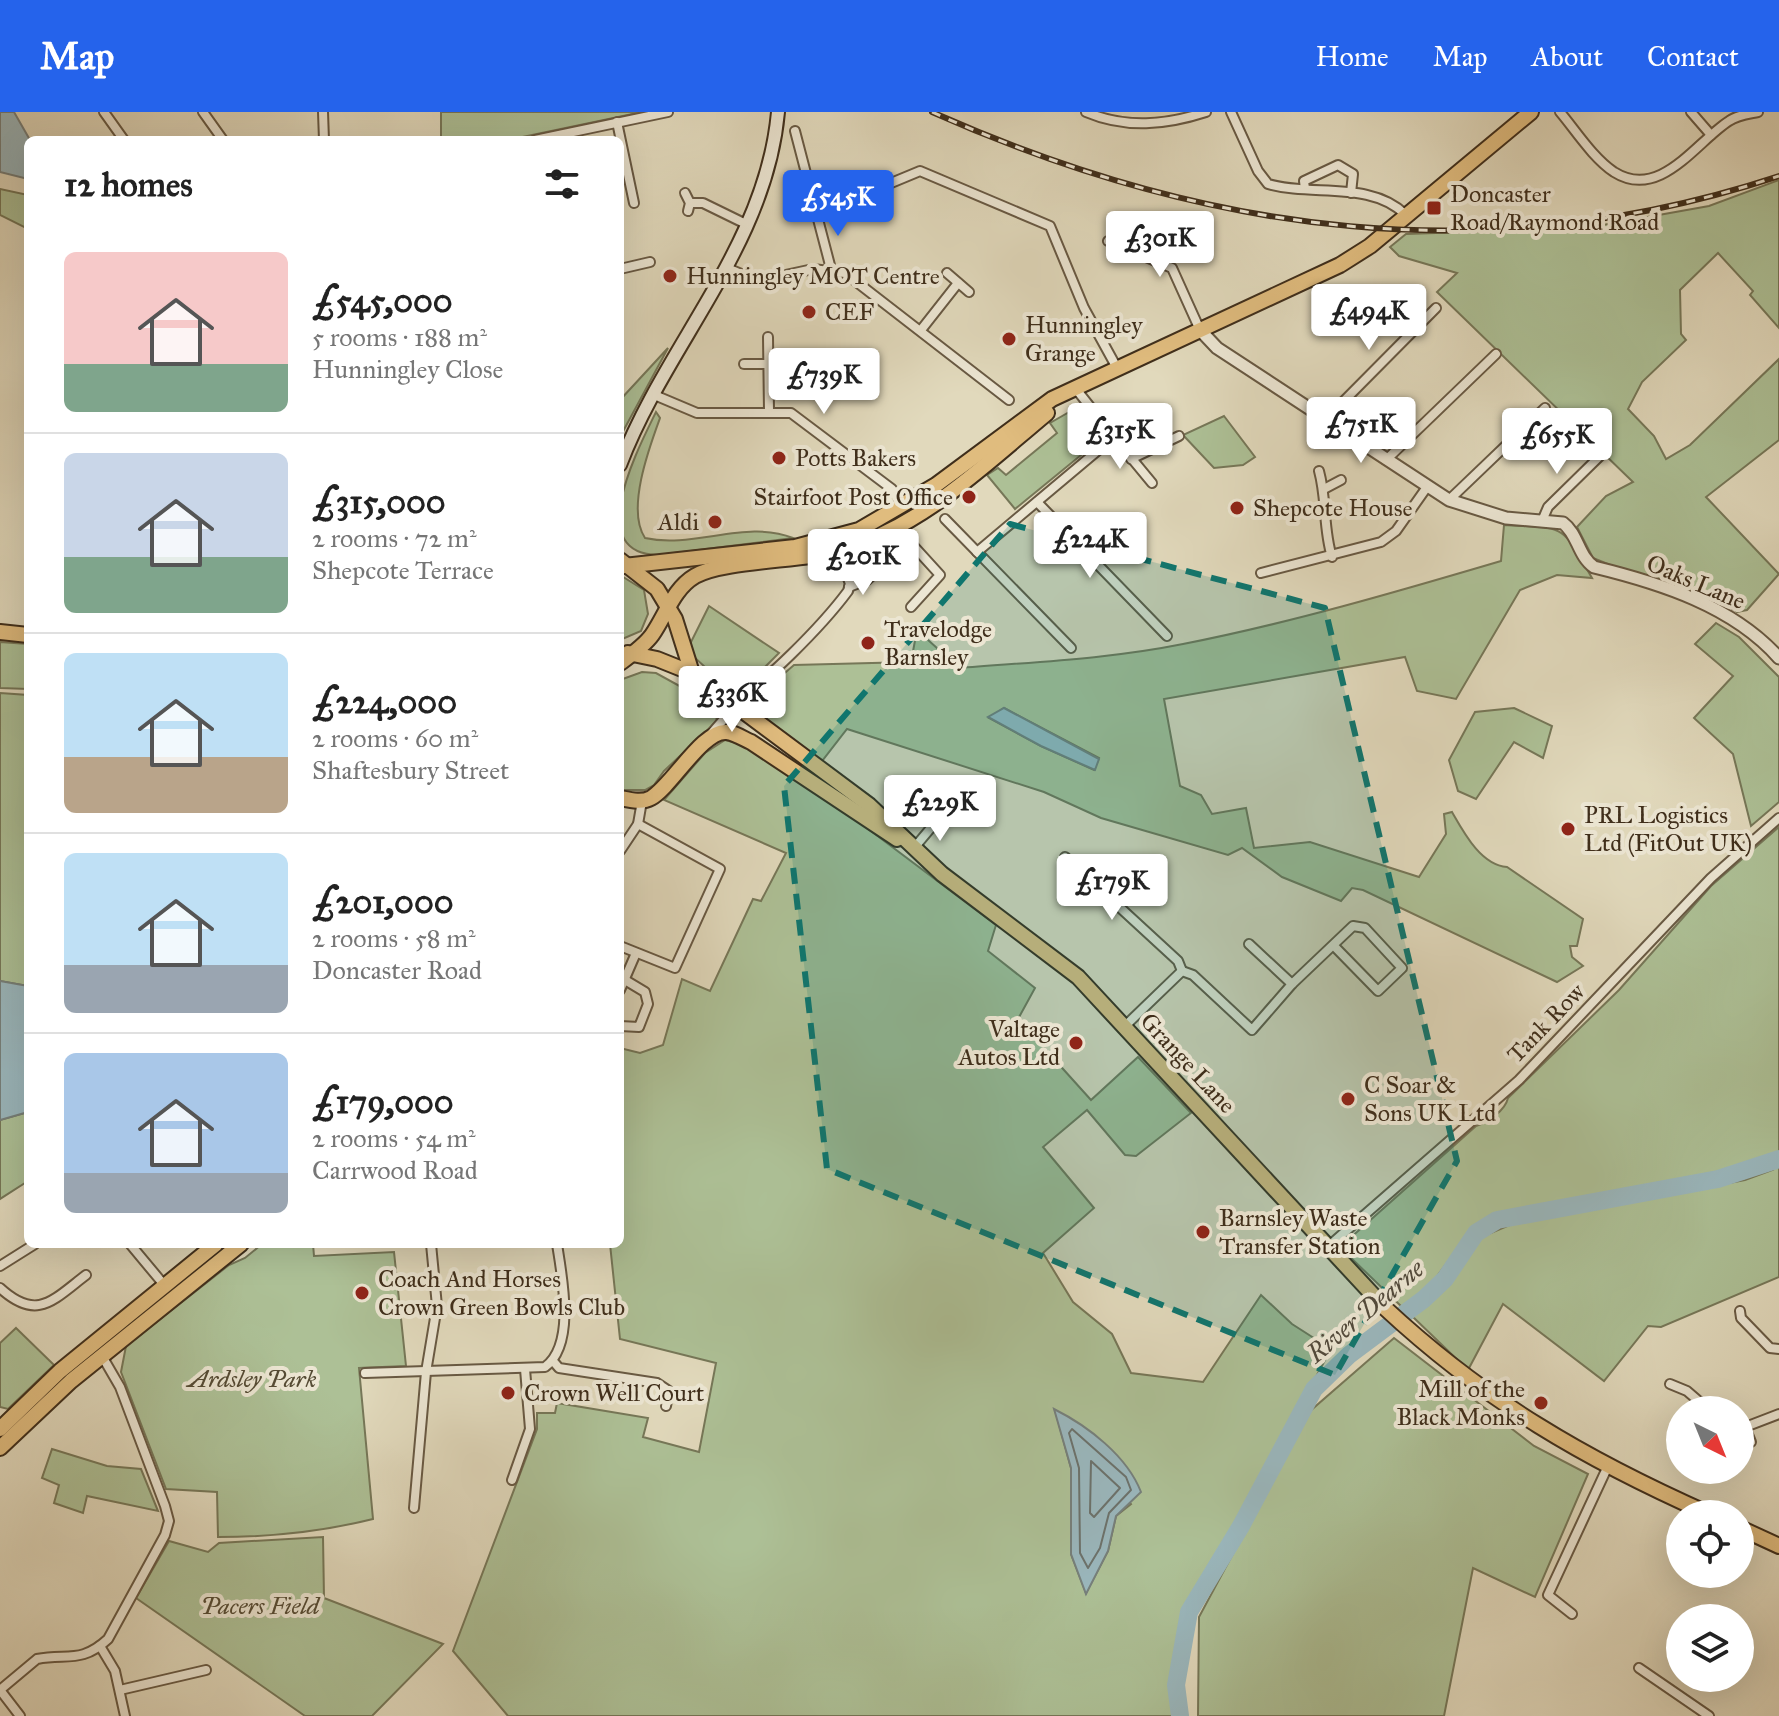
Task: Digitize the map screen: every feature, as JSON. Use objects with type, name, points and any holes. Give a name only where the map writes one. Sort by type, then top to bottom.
[{"type":"main road","points":[[624,456],[652,394],[727,268],[748,225],[771,157],[778,112]]},
{"type":"main road","points":[[624,562],[795,547],[859,530],[909,503],[1040,407],[1340,265],[1531,112]]},
{"type":"main road","points":[[627,653],[652,635],[683,585],[702,573],[838,551],[873,540],[927,511],[1071,391]]},
{"type":"main road","points":[[624,564],[657,589],[675,619],[692,673]]},
{"type":"main road","points":[[0,632],[24,635]]},
{"type":"main road","points":[[627,653],[692,673]]},
{"type":"main road","name":"Grange Lane","points":[[692,673],[726,702],[869,805],[942,874],[1078,977],[1330,1245],[1385,1308],[1463,1377],[1549,1435],[1680,1500]]},
{"type":"main road","points":[[624,799],[642,801],[652,797],[717,734],[731,733],[914,848]]},
{"type":"main road","points":[[0,1448],[212,1248]]},
{"type":"main road","points":[[0,1429],[96,1340],[235,1248]]},
{"type":"main road","points":[[1754,1533],[1777,1541]]},
{"type":"street","points":[[104,112],[121,136]]},
{"type":"street","points":[[203,112],[220,136]]},
{"type":"street","points":[[323,112],[324,136]]},
{"type":"street","points":[[557,136],[668,112]]},
{"type":"street","points":[[1086,112],[1123,123],[1153,124],[1175,122],[1206,112]]},
{"type":"street","points":[[1231,112],[1258,171],[1268,184],[1386,200],[1406,215]]},
{"type":"street","points":[[1560,112],[1596,155],[1614,172],[1629,178],[1666,174],[1730,119],[1758,112]]},
{"type":"street","points":[[1691,112],[1711,135]]},
{"type":"street","points":[[617,122],[620,136]]},
{"type":"street","points":[[795,131],[814,215],[831,269]]},
{"type":"street","points":[[624,155],[634,203]]},
{"type":"street","points":[[1305,189],[1304,181],[1310,176],[1338,165],[1353,174],[1351,193]]},
{"type":"street","points":[[814,215],[920,171],[1050,226],[1117,368]]},
{"type":"street","points":[[685,193],[689,207],[703,203],[748,225]]},
{"type":"street","points":[[1108,241],[1172,268],[1200,330],[1217,348],[1449,500],[1487,514],[1542,521],[1548,507],[1603,453]]},
{"type":"street","points":[[1119,259],[1125,247]]},
{"type":"street","points":[[624,268],[650,262]]},
{"type":"street","points":[[727,268],[758,281],[813,269],[831,269],[861,283],[1009,400]]},
{"type":"street","points":[[947,273],[969,292]]},
{"type":"street","points":[[921,330],[958,283]]},
{"type":"street","points":[[1326,419],[1436,308]]},
{"type":"street","points":[[768,337],[769,411]]},
{"type":"street","points":[[1386,460],[1496,354]]},
{"type":"street","points":[[744,364],[768,364]]},
{"type":"street","points":[[1071,391],[1152,483]]},
{"type":"street","points":[[652,394],[697,413],[791,413],[892,489]]},
{"type":"street","points":[[1449,500],[1545,408]]},
{"type":"street","points":[[1131,459],[1179,436]]},
{"type":"street","points":[[977,552],[1114,437]]},
{"type":"street","points":[[1319,471],[1324,489],[1326,538],[1332,557]]},
{"type":"street","points":[[1324,489],[1341,480]]},
{"type":"street","points":[[1261,573],[1294,562],[1332,557],[1391,537],[1427,487]]},
{"type":"street","points":[[1037,502],[1167,636]]},
{"type":"street","points":[[945,519],[1071,648]]},
{"type":"street","name":"Oaks Lane","points":[[1542,521],[1563,523],[1572,532],[1586,561],[1722,613],[1745,626],[1779,658]]},
{"type":"street","points":[[695,753],[725,718],[726,702],[748,693],[816,627],[849,587],[867,580],[906,542],[916,545],[940,575],[911,607]]},
{"type":"street","points":[[838,551],[849,587]]},
{"type":"street","points":[[1155,624],[1163,615]]},
{"type":"street","points":[[624,845],[638,824],[642,801]]},
{"type":"street","points":[[914,848],[940,817]]},
{"type":"street","name":"Tank Row","points":[[1330,1245],[1519,1080],[1711,878],[1779,818]]},
{"type":"street","points":[[624,948],[675,968],[720,869],[638,824]]},
{"type":"street","points":[[1065,857],[1178,961],[1182,971],[1193,975],[1252,1030],[1292,984],[1353,926],[1365,928],[1402,968],[1378,991],[1334,946]]},
{"type":"street","points":[[1249,944],[1292,984]]},
{"type":"street","points":[[624,1026],[639,1027],[648,1004],[645,992],[625,980],[636,953]]},
{"type":"street","points":[[1125,1026],[1182,971]]},
{"type":"street","points":[[0,1266],[29,1248]]},
{"type":"street","points":[[133,1248],[169,1291]]},
{"type":"street","points":[[414,1508],[426,1372],[437,1306],[431,1248]]},
{"type":"street","points":[[549,1364],[557,1355],[566,1303],[558,1248]]},
{"type":"street","points":[[0,1288],[15,1301],[34,1307],[52,1301],[86,1275]]},
{"type":"street","points":[[1740,1311],[1741,1318],[1770,1348],[1779,1349]]},
{"type":"street","points":[[20,1716],[0,1690],[37,1659],[70,1659],[100,1646],[113,1632],[165,1535],[169,1521],[120,1387],[96,1340]]},
{"type":"street","points":[[365,1373],[525,1369],[549,1364],[657,1383],[669,1391],[666,1406]]},
{"type":"street","points":[[512,1480],[518,1455],[530,1429],[525,1369]]},
{"type":"street","points":[[1670,1384],[1693,1396]]},
{"type":"street","points":[[1754,1424],[1779,1414]]},
{"type":"street","points":[[1572,1614],[1548,1595],[1608,1466]]},
{"type":"street","points":[[100,1646],[113,1665],[125,1716]]},
{"type":"street","points":[[1639,1668],[1709,1716]]},
{"type":"street","points":[[120,1690],[206,1670]]},
{"type":"highlighted area","points":[[1010,524],[1325,608],[1457,1161],[1335,1375],[827,1169],[784,786]]},
{"type":"green space","points":[[441,112],[642,112],[527,136],[441,136]]},
{"type":"green space","points":[[1779,180],[1779,328],[1750,295],[1753,291],[1718,253],[1680,290],[1681,334],[1686,340],[1642,382],[1628,409],[1654,436],[1666,459],[1690,445],[1779,359],[1779,440],[1706,497],[1779,574],[1747,610],[1737,612],[1705,592],[1620,569],[1593,558],[1577,527],[1606,496],[1633,482],[1437,292],[1457,273],[1399,256],[1390,247],[1406,234],[1586,228],[1709,206]]},
{"type":"green space","points":[[0,189],[24,194],[24,227],[0,215]]},
{"type":"green space","points":[[668,348],[624,430],[624,396]]},
{"type":"green space","points":[[1078,407],[1098,433],[1097,442],[1015,509],[987,475],[998,468],[1006,475],[1057,433],[1050,423]]},
{"type":"green space","points":[[656,412],[660,418],[645,462],[638,496],[640,526],[645,538],[682,540],[757,532],[793,538],[658,555],[635,550],[624,538],[624,489],[638,449]]},
{"type":"green space","points":[[1224,416],[1255,457],[1243,465],[1214,468],[1183,435]]},
{"type":"green space","points":[[1504,525],[1551,529],[1567,538],[1592,578],[1557,575],[1520,590],[1456,699],[1417,691],[1405,657],[1164,699],[1180,786],[1201,795],[1212,814],[1246,808],[1254,848],[1310,842],[1419,877],[1446,834],[1444,814],[1452,812],[1468,838],[1489,861],[1507,867],[1583,919],[1577,946],[1570,946],[1572,957],[1583,966],[1557,982],[1363,890],[1352,888],[1341,901],[1282,877],[1242,848],[1228,855],[1101,818],[1044,792],[847,729],[819,765],[761,718],[779,678],[794,665],[911,662],[917,630],[959,668],[1099,657],[1263,627],[1501,561]],"holes":[[[1004,708],[1099,758],[1094,770],[989,718]]]},
{"type":"green space","points":[[624,578],[644,590],[648,614],[641,631],[624,638]]},
{"type":"green space","points":[[709,606],[779,653],[739,693],[733,693],[693,656],[689,646]]},
{"type":"green space","points":[[1716,623],[1739,637],[1779,677],[1779,802],[1751,826],[1733,754],[1694,718],[1733,676],[1695,644]]},
{"type":"green space","points":[[0,642],[24,644],[24,689],[0,688]]},
{"type":"green space","points":[[642,672],[656,673],[714,705],[717,721],[664,771],[654,785],[645,790],[624,790],[624,679]]},
{"type":"green space","points":[[0,693],[24,695],[24,985],[0,981]]},
{"type":"green space","points":[[1514,708],[1552,726],[1543,758],[1514,742],[1476,799],[1458,791],[1449,760],[1475,712]]},
{"type":"green space","points":[[725,740],[744,745],[835,804],[996,925],[988,951],[1035,988],[1018,1019],[1091,1100],[1138,1057],[1191,1113],[1136,1156],[1125,1155],[1087,1110],[1043,1147],[1094,1208],[1043,1253],[1073,1302],[1112,1334],[1131,1373],[1203,1382],[1261,1295],[1292,1324],[1331,1349],[1189,1612],[1171,1686],[1175,1716],[508,1716],[453,1651],[537,1429],[537,1413],[555,1413],[557,1403],[648,1418],[643,1437],[699,1452],[716,1363],[620,1339],[610,1248],[624,1248],[624,1049],[640,1053],[663,1045],[682,979],[710,991],[753,899],[761,901],[786,853],[664,800],[705,753]],"holes":[[[1055,1410],[1131,1504],[1116,1516],[1108,1551],[1086,1593],[1071,1554],[1071,1468]]]},
{"type":"green space","points":[[1779,827],[1779,1277],[1661,1327],[1648,1326],[1604,1381],[1503,1304],[1468,1370],[1412,1316],[1447,1286],[1479,1238],[1512,1224],[1745,1180],[1772,1170],[1758,1162],[1717,1174],[1496,1217],[1471,1231],[1420,1299],[1403,1308],[1348,1255],[1348,1240],[1476,1126],[1500,1112],[1508,1098],[1619,990],[1711,886]]},
{"type":"green space","points":[[24,1113],[24,1184],[0,1199],[0,1120]]},
{"type":"green space","name":"Ardsley Park","points":[[257,1248],[313,1248],[314,1256],[394,1252],[406,1366],[359,1368],[373,1519],[296,1533],[218,1537],[217,1492],[166,1489],[121,1372],[126,1346],[229,1265]]},
{"type":"green space","points":[[16,1328],[54,1365],[8,1409],[0,1407],[0,1343]]},
{"type":"green space","points":[[1394,1338],[1534,1446],[1588,1474],[1535,1597],[1473,1568],[1444,1716],[1198,1716],[1199,1617],[1309,1412]]},
{"type":"green space","points":[[52,1449],[107,1466],[141,1469],[158,1511],[87,1496],[83,1513],[54,1503],[59,1485],[42,1478]]},
{"type":"green space","name":"Pacers Field","points":[[323,1537],[324,1598],[443,1644],[372,1716],[305,1716],[136,1598],[169,1541],[208,1552],[219,1543]]},
{"type":"water","points":[[0,112],[14,112],[28,136],[24,136],[24,178],[0,172]]},
{"type":"water","points":[[1004,708],[1099,759],[1095,770],[1041,746],[988,717]]},
{"type":"water","points":[[0,981],[24,985],[24,1113],[0,1120]]},
{"type":"water","points":[[1054,1409],[1105,1443],[1126,1466],[1141,1492],[1116,1516],[1108,1551],[1086,1594],[1071,1554],[1071,1468]]},
{"type":"waterway","name":"River Dearne","points":[[1180,1716],[1176,1685],[1189,1612],[1241,1526],[1314,1389],[1349,1355],[1424,1299],[1445,1279],[1476,1233],[1497,1220],[1718,1179],[1779,1159]]},
{"type":"railway","points":[[932,112],[1036,154],[1140,187],[1245,212],[1350,226],[1456,230],[1563,224],[1670,206],[1779,176]]},
{"type":"place","name":"Doncaster Road/Raymond Road","points":[[1434,208]]},
{"type":"place","name":"Hunningley MOT Centre","points":[[670,276]]},
{"type":"place","name":"CEF","points":[[809,312]]},
{"type":"place","name":"Hunningley Grange","points":[[1009,339]]},
{"type":"place","name":"Potts Bakers","points":[[779,458]]},
{"type":"place","name":"Stairfoot Post Office","points":[[969,497]]},
{"type":"place","name":"Shepcote House","points":[[1237,508]]},
{"type":"place","name":"Aldi","points":[[715,522]]},
{"type":"place","name":"Travelodge Barnsley","points":[[868,643]]},
{"type":"place","name":"PRL Logistics Ltd (FitOut UK)","points":[[1568,829]]},
{"type":"place","name":"Valtage Autos Ltd","points":[[1076,1043]]},
{"type":"place","name":"C Soar & Sons UK Ltd","points":[[1348,1099]]},
{"type":"place","name":"Barnsley Waste Transfer Station","points":[[1203,1232]]},
{"type":"place","name":"Coach And Horses Crown Green Bowls Club","points":[[362,1293]]},
{"type":"place","name":"Crown Well Court","points":[[508,1393]]},
{"type":"place","name":"Mill of the Black Monks","points":[[1541,1403]]}]
